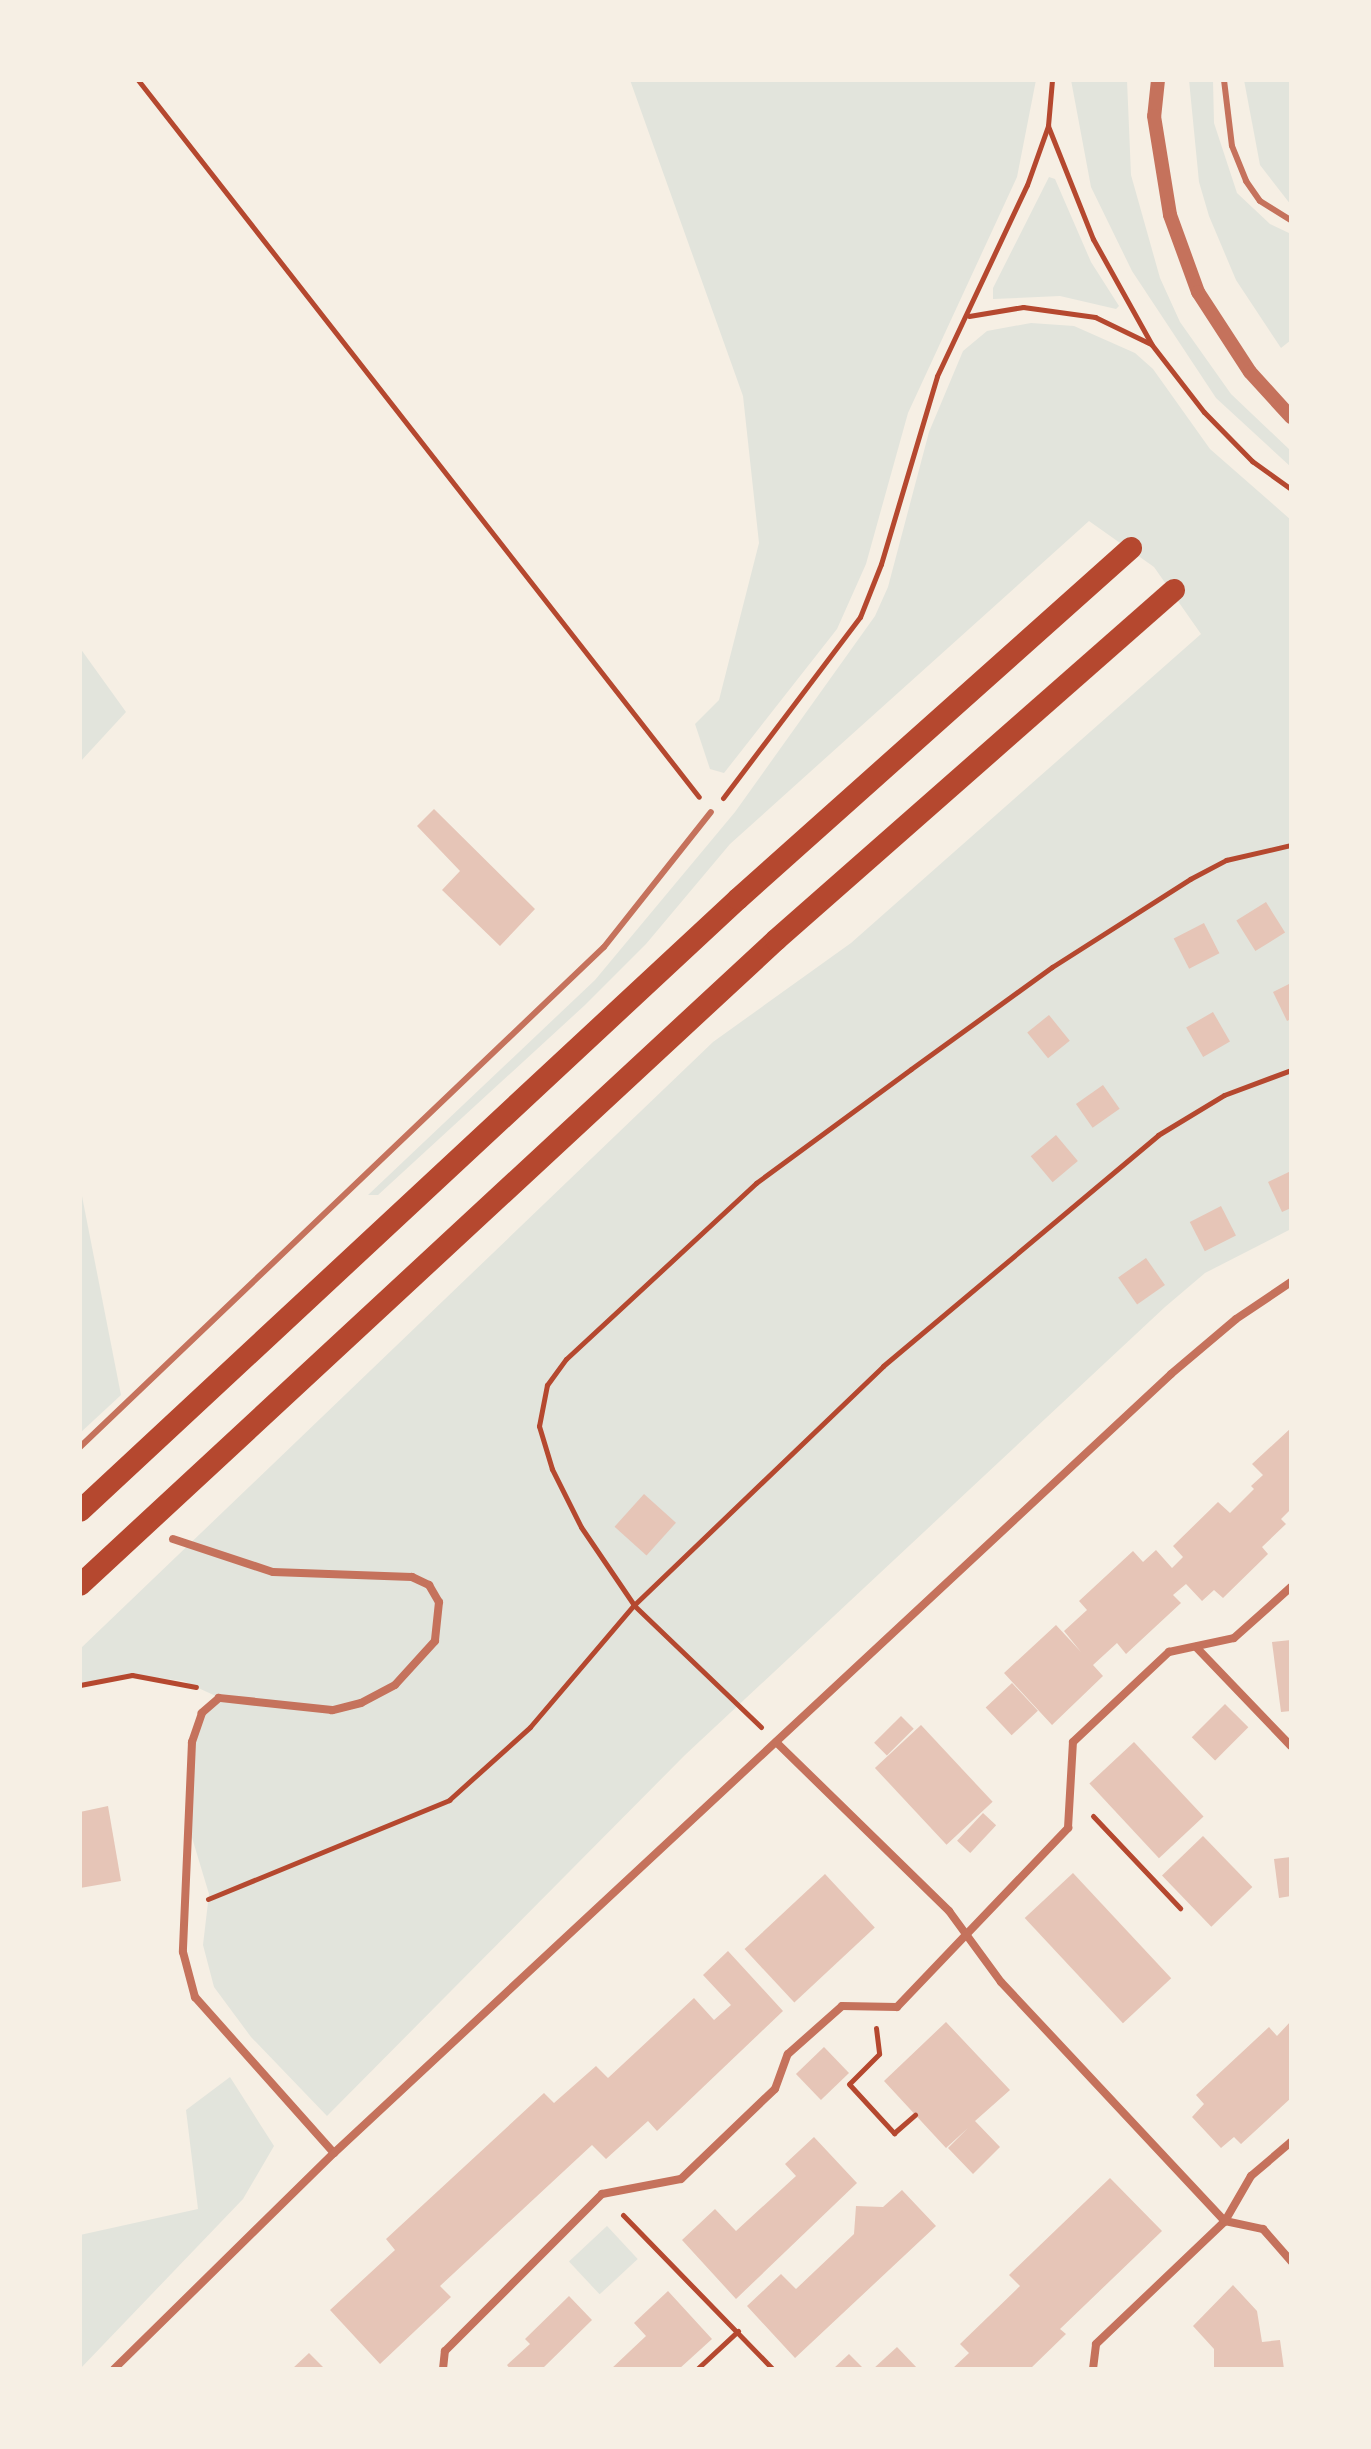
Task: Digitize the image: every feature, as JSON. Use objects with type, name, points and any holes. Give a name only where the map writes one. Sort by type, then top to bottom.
[{"type":"highway","points":[[80,1511],[726,910],[1131,548]]},
{"type":"highway","points":[[80,1585],[776,940],[1174,590]]},
{"type":"street","points":[[1158,80],[1154,116],[1170,215],[1198,292],[1250,372],[1291,417]]},
{"type":"street","points":[[114,2369],[334,2153],[1171,1374],[1236,1319],[1291,1282]]},
{"type":"street","points":[[173,1539],[273,1572],[412,1577],[429,1585],[439,1602],[435,1641],[420,1664],[361,1703],[299,1710],[219,1698],[202,1713],[192,1742],[183,1952],[195,1997],[334,2153]]},
{"type":"street","points":[[443,2369],[445,2351],[602,2194],[681,2179],[775,2089],[788,2054],[842,2006],[897,2007],[1068,1828],[1073,1742],[1169,1652],[1234,1638],[1291,1587]]},
{"type":"street","points":[[1196,1647],[1291,1746]]},
{"type":"street","points":[[776,1742],[968,1932],[1001,1982],[1225,2221],[1263,2229],[1291,2261]]},
{"type":"street","points":[[1093,2369],[1096,2344],[1225,2221],[1251,2176],[1291,2142]]},
{"type":"lane","points":[[1224,80],[1232,146],[1246,181],[1260,201],[1291,220]]},
{"type":"lane","points":[[80,1447],[604,947],[711,812]]},
{"type":"path","points":[[138,80],[711,812],[860,617],[881,564],[918,426],[1048,126],[1052,80]]},
{"type":"path","points":[[1048,126],[1093,239],[1152,345],[1204,412],[1252,461],[1291,489]]},
{"type":"path","points":[[968,316],[1023,307],[1095,317],[1152,345]]},
{"type":"path","points":[[776,1742],[634,1605],[581,1527],[552,1469],[539,1426],[547,1385],[566,1359],[756,1183],[1052,967],[1226,860],[1291,845]]},
{"type":"path","points":[[184,1905],[236,1891],[449,1800],[530,1727],[634,1605],[883,1366],[1158,1135],[1224,1095],[1291,1070]]},
{"type":"path","points":[[80,1685],[132,1675],[183,1681],[219,1698]]},
{"type":"path","points":[[1068,1828],[1093,1816],[1180,1908]]},
{"type":"path","points":[[873,2007],[879,2054],[849,2084],[894,2133],[915,2115]]},
{"type":"path","points":[[602,2194],[773,2369]]},
{"type":"path","points":[[697,2369],[738,2331]]},
{"type":"shaded area","points":[[630,80],[1036,80],[1017,177],[908,413],[866,564],[837,629],[724,773],[710,769],[695,724],[719,700],[759,543],[743,396]]},
{"type":"shaded area","points":[[1071,80],[1127,80],[1131,175],[1160,278],[1180,322],[1231,394],[1291,451],[1291,467],[1216,398],[1132,271],[1091,187]]},
{"type":"shaded area","points":[[1189,80],[1213,80],[1214,123],[1237,193],[1270,224],[1291,234],[1291,340],[1281,348],[1236,280],[1209,216],[1199,182]]},
{"type":"shaded area","points":[[1244,80],[1291,80],[1291,205],[1260,165]]},
{"type":"shaded area","points":[[1049,177],[1055,179],[1091,262],[1119,306],[1116,309],[1060,296],[993,299],[993,288]]},
{"type":"shaded area","points":[[1031,323],[1074,326],[1135,353],[1153,369],[1210,449],[1291,520],[1291,1229],[1205,1273],[1165,1307],[685,1755],[327,2116],[251,2037],[214,1987],[203,1945],[209,1894],[190,1831],[192,1742],[202,1713],[218,1697],[183,1681],[132,1675],[80,1685],[80,1649],[713,1042],[851,943],[1201,634],[1154,567],[1089,521],[730,844],[646,944],[585,1005],[378,1195],[368,1195],[595,980],[735,812],[875,616],[888,587],[929,432],[963,351],[987,331]]},
{"type":"shaded area","points":[[80,648],[126,712],[80,762]]},
{"type":"shaded area","points":[[80,1186],[121,1395],[80,1433]]},
{"type":"shaded area","points":[[230,2077],[274,2146],[243,2199],[80,2369],[80,2235],[198,2209],[186,2110]]},
{"type":"shaded area","points":[[607,2226],[638,2259],[600,2294],[569,2261]]},
{"type":"building","points":[[434,809],[535,909],[500,946],[442,890],[460,871],[417,826]]},
{"type":"building","points":[[1266,902],[1285,933],[1255,951],[1236,921]]},
{"type":"building","points":[[1204,923],[1219,953],[1189,969],[1174,938]]},
{"type":"building","points":[[1291,983],[1291,1019],[1287,1021],[1273,992]]},
{"type":"building","points":[[1213,1012],[1230,1041],[1203,1057],[1186,1028]]},
{"type":"building","points":[[1049,1015],[1070,1041],[1048,1058],[1027,1033]]},
{"type":"building","points":[[1103,1085],[1120,1109],[1093,1128],[1076,1104]]},
{"type":"building","points":[[1056,1135],[1078,1161],[1053,1182],[1031,1156]]},
{"type":"building","points":[[1291,1171],[1291,1208],[1282,1212],[1268,1182]]},
{"type":"building","points":[[1221,1206],[1236,1235],[1205,1251],[1190,1222]]},
{"type":"building","points":[[1146,1258],[1165,1285],[1137,1305],[1118,1278]]},
{"type":"building","points":[[1291,1428],[1291,1509],[1281,1519],[1286,1524],[1262,1547],[1268,1554],[1223,1598],[1214,1590],[1202,1601],[1186,1584],[1173,1595],[1181,1603],[1126,1654],[1117,1643],[1093,1665],[1103,1676],[1052,1725],[1004,1673],[1056,1625],[1081,1652],[1064,1631],[1087,1610],[1079,1601],[1133,1551],[1143,1562],[1156,1550],[1172,1568],[1183,1557],[1173,1546],[1218,1502],[1230,1513],[1254,1489],[1251,1486],[1263,1475],[1252,1464]]},
{"type":"building","points":[[644,1494],[676,1523],[647,1555],[615,1527]]},
{"type":"building","points":[[1291,1640],[1291,1711],[1281,1712],[1272,1642]]},
{"type":"building","points":[[1012,1683],[1038,1711],[1012,1735],[986,1708]]},
{"type":"building","points":[[1225,1704],[1248,1727],[1215,1761],[1192,1737]]},
{"type":"building","points":[[901,1716],[914,1729],[887,1756],[874,1743]]},
{"type":"building","points":[[921,1725],[993,1802],[947,1845],[875,1768]]},
{"type":"building","points":[[1134,1742],[1204,1817],[1159,1858],[1089,1784]]},
{"type":"building","points":[[108,1806],[121,1881],[80,1888],[80,1812]]},
{"type":"building","points":[[983,1813],[996,1825],[970,1853],[957,1841]]},
{"type":"building","points":[[1203,1836],[1252,1887],[1211,1927],[1162,1876]]},
{"type":"building","points":[[1291,1857],[1291,1896],[1279,1898],[1274,1859]]},
{"type":"building","points":[[1073,1873],[1171,1978],[1123,2023],[1025,1918]]},
{"type":"building","points":[[825,1874],[875,1927],[794,2002],[745,1949]]},
{"type":"building","points":[[728,1951],[783,2011],[657,2131],[648,2121],[606,2159],[592,2145],[440,2286],[451,2297],[380,2364],[330,2310],[395,2250],[386,2239],[544,2093],[554,2103],[596,2066],[608,2078],[694,1998],[714,2020],[731,2005],[703,1975]]},
{"type":"building","points":[[1291,2021],[1291,2098],[1241,2144],[1234,2137],[1221,2148],[1192,2117],[1204,2104],[1196,2095],[1269,2027],[1277,2036]]},
{"type":"building","points":[[946,2022],[1010,2090],[975,2121],[1000,2147],[973,2174],[948,2148],[968,2128],[946,2148],[884,2081]]},
{"type":"building","points":[[824,2047],[849,2073],[821,2100],[796,2074]]},
{"type":"building","points":[[814,2137],[857,2183],[736,2299],[682,2240],[715,2209],[736,2231],[796,2176],[785,2164]]},
{"type":"building","points":[[1110,2178],[1162,2231],[1060,2329],[1066,2334],[1030,2369],[952,2369],[969,2353],[960,2344],[1020,2286],[1009,2275]]},
{"type":"building","points":[[902,2190],[936,2226],[795,2358],[747,2306],[781,2274],[796,2289],[854,2234],[856,2206],[883,2207]]},
{"type":"building","points":[[1233,2285],[1257,2311],[1262,2342],[1280,2340],[1284,2369],[1214,2369],[1214,2349],[1193,2326]]},
{"type":"building","points":[[668,2291],[712,2339],[679,2369],[611,2369],[646,2336],[634,2323]]},
{"type":"building","points":[[569,2296],[592,2320],[542,2369],[510,2369],[507,2365],[530,2344],[525,2339]]},
{"type":"building","points":[[897,2347],[918,2369],[873,2369]]},
{"type":"building","points":[[309,2353],[325,2369],[292,2369]]},
{"type":"building","points":[[849,2354],[864,2369],[833,2369]]}]
